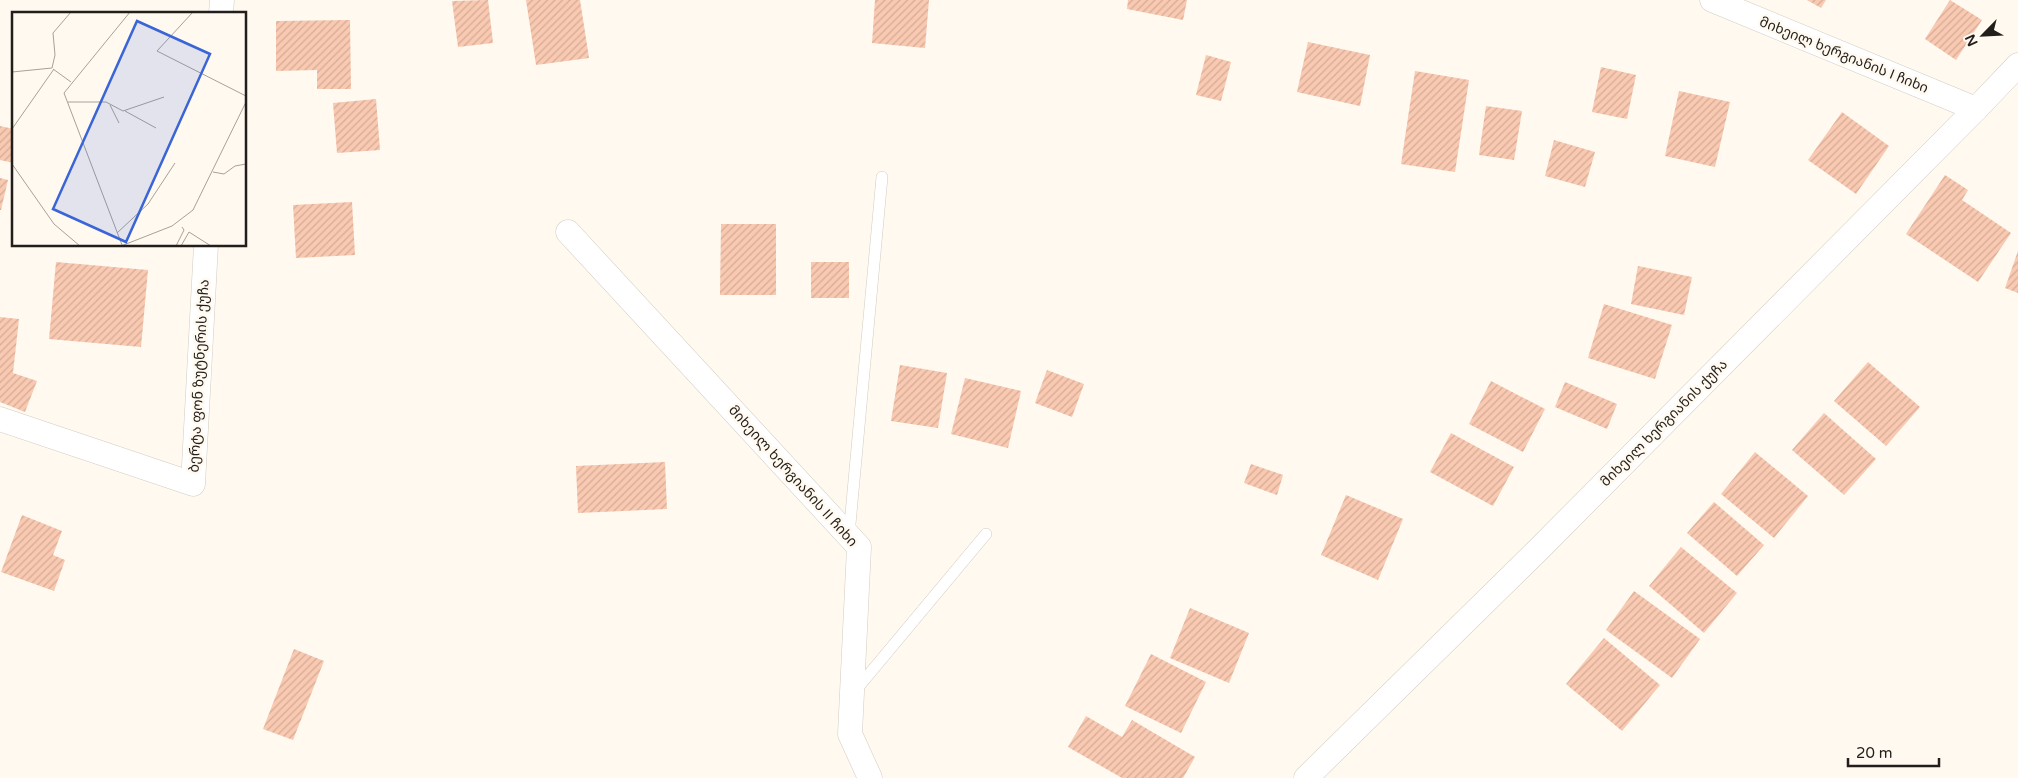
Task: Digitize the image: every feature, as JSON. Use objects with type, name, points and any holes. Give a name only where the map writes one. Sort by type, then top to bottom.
[{"type":"street","name":"მიხეილ ხერგიანის I ჩიხი","points":[[1712,0],[1976,109]]},
{"type":"street","name":"მიხეილ ხერგიანის ქუჩა","points":[[1306,778],[1538,550],[2018,65]]},
{"type":"street","name":"მიხეილ ხერგიანის II ჩიხი","points":[[568,232],[859,547],[850,734],[870,778]]},
{"type":"street","name":"ბერტა ფონ ზუტნერის ქუჩა","points":[[0,419],[193,484],[206,246]]},
{"type":"lane","points":[[849,535],[882,177]]},
{"type":"lane","points":[[852,694],[986,534]]},
{"type":"building","points":[[488,0],[493,43],[458,47],[452,1]]},
{"type":"building","points":[[526,0],[580,0],[589,58],[536,65]]},
{"type":"building","points":[[875,0],[929,0],[925,48],[872,43]]},
{"type":"building","points":[[1128,0],[1187,0],[1183,20],[1127,9]]},
{"type":"building","points":[[1807,0],[1826,0],[1821,8]]},
{"type":"building","points":[[1950,0],[1982,20],[1956,60],[1925,39]]},
{"type":"building","points":[[350,20],[351,89],[317,89],[317,70],[276,71],[276,21]]},
{"type":"building","points":[[1308,42],[1370,55],[1360,106],[1297,92]]},
{"type":"building","points":[[1206,55],[1231,62],[1221,101],[1196,95]]},
{"type":"building","points":[[1601,67],[1636,75],[1627,119],[1592,112]]},
{"type":"building","points":[[1415,71],[1469,80],[1455,172],[1401,164]]},
{"type":"building","points":[[1679,91],[1730,102],[1715,167],[1665,156]]},
{"type":"building","points":[[376,99],[380,150],[337,153],[333,103]]},
{"type":"building","points":[[1486,106],[1522,111],[1514,160],[1479,155]]},
{"type":"building","points":[[1842,112],[1889,146],[1856,194],[1808,160]]},
{"type":"building","points":[[0,126],[12,129],[12,163],[0,160]]},
{"type":"building","points":[[1554,140],[1595,152],[1585,187],[1545,176]]},
{"type":"building","points":[[1945,175],[1968,190],[1962,200],[2011,233],[1978,282],[1906,234]]},
{"type":"building","points":[[0,178],[8,180],[1,210],[0,210]]},
{"type":"building","points":[[352,202],[355,255],[296,258],[293,205]]},
{"type":"building","points":[[721,224],[776,224],[776,295],[720,295]]},
{"type":"building","points":[[2018,251],[2018,293],[2005,288]]},
{"type":"building","points":[[56,262],[148,270],[141,347],[49,339]]},
{"type":"building","points":[[811,262],[849,262],[849,298],[811,298]]},
{"type":"building","points":[[1638,266],[1692,277],[1684,315],[1631,304]]},
{"type":"building","points":[[1604,304],[1672,325],[1655,379],[1588,358]]},
{"type":"building","points":[[0,317],[19,319],[13,373],[37,381],[25,412],[0,402]]},
{"type":"building","points":[[1868,362],[1920,407],[1886,446],[1834,401]]},
{"type":"building","points":[[900,365],[947,373],[938,428],[891,421]]},
{"type":"building","points":[[1047,370],[1084,384],[1072,417],[1035,403]]},
{"type":"building","points":[[965,378],[1021,391],[1008,448],[951,434]]},
{"type":"building","points":[[1491,381],[1545,409],[1523,452],[1469,424]]},
{"type":"building","points":[[1565,382],[1617,404],[1607,429],[1555,407]]},
{"type":"building","points":[[1824,413],[1876,459],[1844,495],[1792,450]]},
{"type":"building","points":[[1451,433],[1514,467],[1493,506],[1430,472]]},
{"type":"building","points":[[1755,452],[1808,496],[1774,538],[1721,494]]},
{"type":"building","points":[[665,462],[667,509],[578,513],[576,466]]},
{"type":"building","points":[[1251,464],[1283,475],[1277,495],[1244,483]]},
{"type":"building","points":[[1346,495],[1403,519],[1378,580],[1321,555]]},
{"type":"building","points":[[1714,502],[1764,545],[1737,576],[1687,533]]},
{"type":"building","points":[[22,515],[62,531],[53,555],[65,560],[54,591],[1,572]]},
{"type":"building","points":[[1681,547],[1737,593],[1704,633],[1649,586]]},
{"type":"building","points":[[1634,591],[1700,639],[1672,678],[1606,630]]},
{"type":"building","points":[[1190,608],[1249,633],[1229,683],[1170,658]]},
{"type":"building","points":[[1604,638],[1660,685],[1622,731],[1566,684]]},
{"type":"building","points":[[294,649],[324,661],[293,740],[263,729]]},
{"type":"building","points":[[1151,654],[1206,682],[1181,733],[1125,706]]},
{"type":"building","points":[[1086,716],[1122,737],[1132,720],[1195,757],[1183,778],[1122,778],[1068,747]]}]
